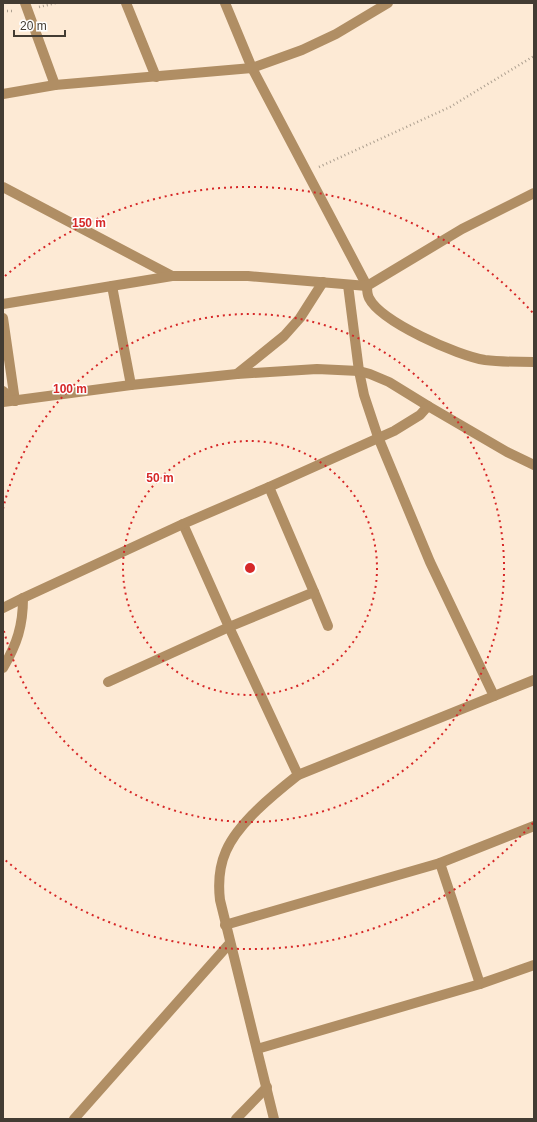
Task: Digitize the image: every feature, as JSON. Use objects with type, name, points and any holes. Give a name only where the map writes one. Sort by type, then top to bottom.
[{"type":"street","points":[[25,3],[55,85]]},
{"type":"street","points":[[126,3],[156,77]]},
{"type":"street","points":[[225,3],[252,68],[367,286],[367,294],[369,299],[379,310],[419,336],[459,353],[484,360],[534,362]]},
{"type":"street","points":[[3,94],[55,85],[252,68],[302,50],[336,34],[388,3]]},
{"type":"street","points":[[3,187],[172,276]]},
{"type":"street","points":[[3,304],[172,276],[248,276],[367,286],[462,228],[534,193]]},
{"type":"street","points":[[237,374],[284,336],[300,318],[323,282]]},
{"type":"street","points":[[348,285],[359,371],[364,395],[378,437],[430,562],[494,696]]},
{"type":"street","points":[[112,286],[131,385]]},
{"type":"street","points":[[3,318],[15,401]]},
{"type":"street","points":[[3,402],[131,385],[237,374],[317,369],[359,371],[389,382],[507,452],[534,465]]},
{"type":"street","points":[[3,391],[15,401]]},
{"type":"street","points":[[3,608],[183,524],[394,431],[420,415],[428,406]]},
{"type":"street","points":[[269,487],[328,626]]},
{"type":"street","points":[[183,524],[298,775]]},
{"type":"street","points":[[108,682],[229,627],[314,592]]},
{"type":"street","points":[[3,668],[14,649],[22,623],[23,598]]},
{"type":"street","points":[[274,1119],[225,926],[220,900],[218,883],[221,864],[233,839],[270,797],[298,775],[534,680]]},
{"type":"street","points":[[225,926],[440,863],[534,826]]},
{"type":"street","points":[[440,863],[480,984]]},
{"type":"street","points":[[74,1119],[230,943]]},
{"type":"street","points":[[257,1048],[480,984],[534,965]]},
{"type":"street","points":[[236,1119],[267,1087]]},
{"type":"path","points":[[307,172],[450,107],[534,56]]}]
